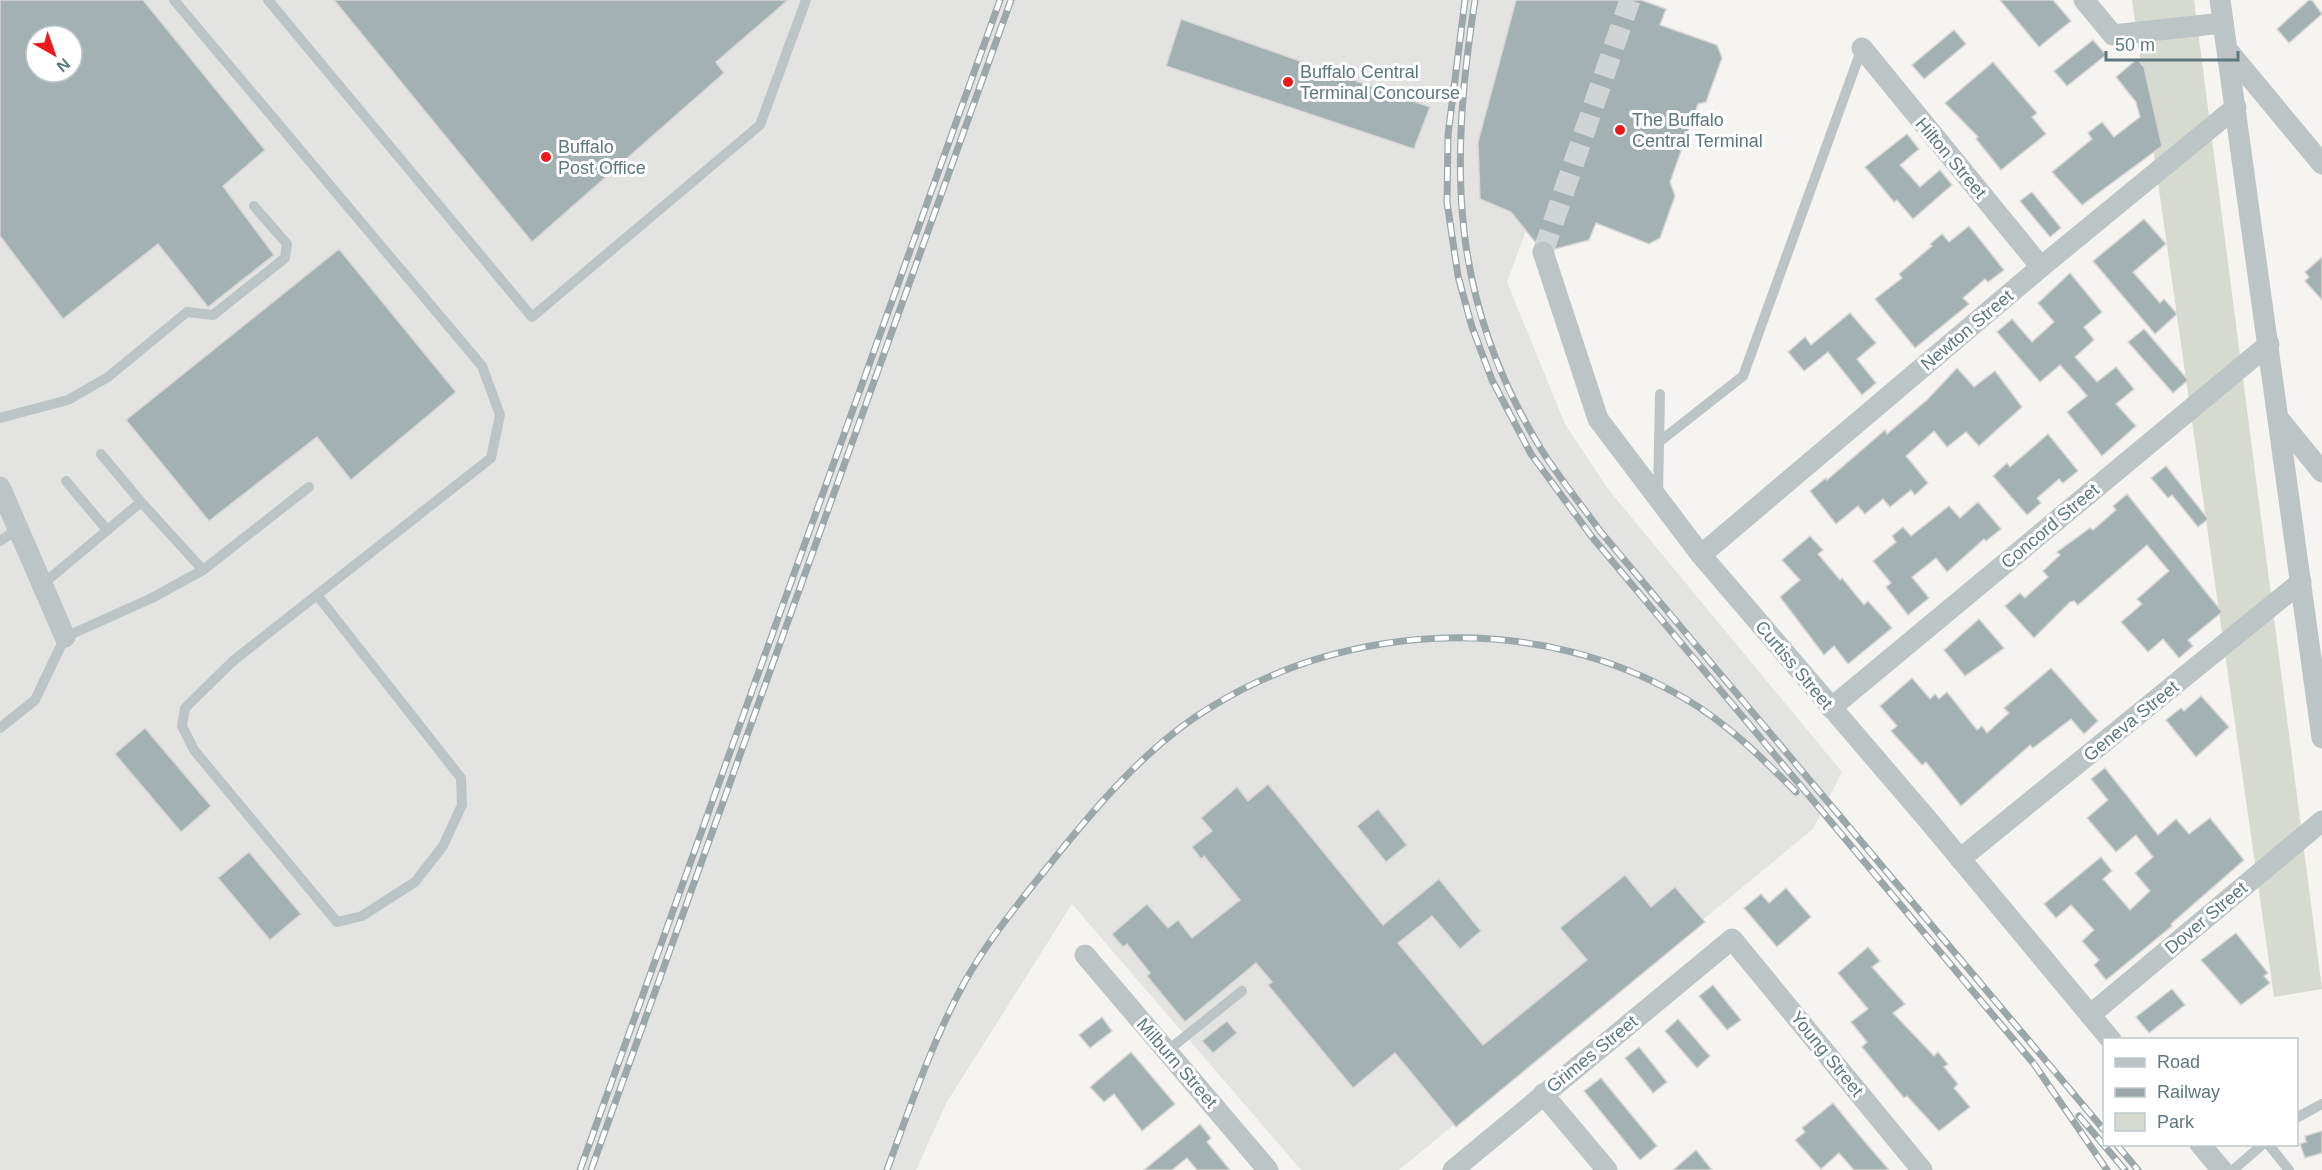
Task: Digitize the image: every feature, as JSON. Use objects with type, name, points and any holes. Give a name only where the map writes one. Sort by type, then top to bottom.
[{"type":"street","points":[[2084,0],[2114,35],[2223,23]]},
{"type":"street","points":[[2220,0],[2322,738]]},
{"type":"street","name":"Hilton Street","points":[[1862,48],[2042,267]]},
{"type":"street","points":[[2229,52],[2322,164]]},
{"type":"street","name":"Newton Street","points":[[1701,555],[2042,267],[2236,107]]},
{"type":"street","name":"Curtiss Street","points":[[1543,252],[1598,419],[1701,555],[2109,1038]]},
{"type":"street","name":"Concord Street","points":[[1831,708],[2269,344]]},
{"type":"street","points":[[2279,418],[2322,472]]},
{"type":"street","points":[[0,486],[65,637]]},
{"type":"street","name":"Geneva Street","points":[[1960,859],[2301,582]]},
{"type":"street","name":"Dover Street","points":[[2090,1015],[2322,821]]},
{"type":"street","name":"Grimes Street","points":[[1453,1170],[1732,939]]},
{"type":"street","name":"Young Street","points":[[1732,939],[1922,1170]]},
{"type":"street","name":"Milburn Street","points":[[1085,955],[1268,1170]]},
{"type":"street","points":[[1543,1094],[1607,1170]]},
{"type":"street","points":[[2202,1146],[2222,1170]]},
{"type":"lane","points":[[174,0],[482,366],[500,415],[490,458],[233,661],[185,708],[182,726],[194,750],[337,922],[362,916],[415,882],[443,846],[462,805],[461,778],[317,595]]},
{"type":"lane","points":[[268,0],[532,317],[760,125],[806,0]]},
{"type":"lane","points":[[1659,442],[1743,376],[1862,48]]},
{"type":"lane","points":[[0,418],[68,400],[108,377],[187,312],[213,315],[285,258],[287,244],[254,206]]},
{"type":"lane","points":[[1658,501],[1660,394]]},
{"type":"lane","points":[[101,454],[203,570]]},
{"type":"lane","points":[[66,481],[107,530]]},
{"type":"lane","points":[[0,728],[35,700],[65,637],[152,598],[203,570],[309,487]]},
{"type":"lane","points":[[43,584],[141,502]]},
{"type":"lane","points":[[0,541],[19,528]]},
{"type":"lane","points":[[1167,1051],[1242,991]]},
{"type":"lane","points":[[2298,1117],[2322,1104]]},
{"type":"lane","points":[[2233,1170],[2261,1146]]},
{"type":"lane","points":[[2270,1146],[2289,1170]]},
{"type":"shaded area","points":[[0,0],[1612,0],[1507,282],[1565,424],[1608,489],[1842,772],[1813,829],[1399,1170],[1301,1170],[1072,904],[947,1102],[916,1170],[0,1170]]},
{"type":"green space","points":[[2132,0],[2194,0],[2322,989],[2274,997]]},
{"type":"building","points":[[0,0],[143,0],[265,150],[223,186],[274,255],[208,307],[158,244],[63,319],[0,236]]},
{"type":"building","name":"Buffalo Post Office","points":[[334,0],[788,0],[716,62],[724,73],[532,242]]},
{"type":"building","name":"The Buffalo Central Terminal","points":[[1516,0],[1641,0],[1666,9],[1660,25],[1717,45],[1722,58],[1706,102],[1698,104],[1670,182],[1675,196],[1660,238],[1649,244],[1596,223],[1589,240],[1555,249],[1546,240],[1535,242],[1511,212],[1480,199],[1478,142]]},
{"type":"building","points":[[2000,0],[2053,0],[2071,21],[2039,47]]},
{"type":"building","points":[[2309,0],[2312,0],[2322,14],[2289,43],[2277,29]]},
{"type":"building","name":"Buffalo Central Terminal Concourse","points":[[1181,19],[1430,107],[1414,149],[1166,66]]},
{"type":"building","points":[[1954,30],[1966,44],[1924,79],[1912,65]]},
{"type":"building","points":[[2093,40],[2106,55],[2067,86],[2054,71]]},
{"type":"building","points":[[2137,59],[2144,67],[2162,146],[2082,205],[2052,172],[2092,139],[2088,133],[2102,122],[2114,137],[2140,117],[2136,102],[2116,77]]},
{"type":"building","points":[[1993,62],[2037,113],[2032,117],[2046,134],[2001,170],[1976,139],[1978,137],[1945,103]]},
{"type":"building","points":[[1907,134],[1919,149],[1900,165],[1920,187],[1940,170],[1952,185],[1913,219],[1897,200],[1894,202],[1865,167]]},
{"type":"building","points":[[2032,192],[2061,228],[2050,237],[2020,201]]},
{"type":"building","points":[[2144,219],[2166,244],[2133,272],[2160,303],[2164,299],[2177,314],[2155,334],[2093,261]]},
{"type":"building","points":[[1969,226],[2004,270],[1988,282],[1985,279],[1963,298],[1969,304],[1915,348],[1875,299],[1902,278],[1899,274],[1932,246],[1930,244],[1942,234],[1949,242]]},
{"type":"building","points":[[339,249],[456,392],[351,480],[317,437],[209,521],[126,420]]},
{"type":"building","points":[[2322,257],[2322,300],[2305,281],[2309,277],[2305,272]]},
{"type":"building","points":[[2070,273],[2102,312],[2084,327],[2094,340],[2075,357],[2097,382],[2116,367],[2134,389],[2116,404],[2136,426],[2102,456],[2067,412],[2087,396],[2078,385],[2060,365],[2040,382],[1997,332],[2012,319],[2032,342],[2054,322],[2038,303]]},
{"type":"building","points":[[1850,313],[1876,343],[1857,359],[1876,383],[1862,395],[1828,352],[1804,371],[1788,352],[1805,337],[1811,345]]},
{"type":"building","points":[[2144,329],[2188,380],[2173,393],[2128,342]]},
{"type":"building","points":[[1957,368],[1974,387],[1995,371],[2022,407],[1979,446],[1966,432],[1947,447],[1934,431],[1906,456],[1928,483],[1915,495],[1911,490],[1890,507],[1883,499],[1865,514],[1858,506],[1836,524],[1810,491],[1826,478],[1827,480],[1885,430],[1887,434],[1928,399]]},
{"type":"building","points":[[2048,434],[2078,471],[2063,483],[2059,479],[2037,498],[2041,503],[2027,515],[1993,476],[2007,463],[2010,467]]},
{"type":"building","points":[[2166,466],[2208,519],[2198,527],[2172,495],[2168,498],[2151,478]]},
{"type":"building","points":[[2127,494],[2222,612],[2188,640],[2193,646],[2179,658],[2163,639],[2148,652],[2121,622],[2142,604],[2137,599],[2169,571],[2147,545],[2078,605],[2074,601],[2070,602],[2034,638],[2005,606],[2020,593],[2025,598],[2048,577],[2043,571],[2060,555],[2057,552],[2090,528],[2093,530],[2116,510],[2113,506]]},
{"type":"building","points":[[1978,502],[2001,529],[1986,541],[1984,539],[1947,572],[1936,558],[1912,577],[1929,598],[1908,615],[1886,587],[1891,583],[1873,561],[1896,542],[1892,536],[1903,527],[1911,536],[1949,506],[1960,518]]},
{"type":"building","points":[[1810,536],[1823,550],[1818,554],[1840,580],[1842,578],[1864,605],[1868,601],[1892,628],[1848,664],[1834,646],[1824,655],[1780,597],[1800,580],[1782,560]]},
{"type":"building","points":[[1979,619],[2004,648],[1965,676],[1944,650]]},
{"type":"building","points":[[2051,668],[2098,721],[2084,734],[2071,719],[2033,748],[2030,745],[1961,806],[1926,762],[1922,765],[1891,731],[1897,726],[1880,706],[1912,678],[1930,699],[1935,694],[1939,699],[1947,692],[1977,730],[1982,726],[1987,733],[2009,713],[2004,708]]},
{"type":"building","points":[[2201,696],[2229,727],[2196,757],[2166,720],[2181,708],[2184,711]]},
{"type":"building","points":[[145,728],[211,806],[181,832],[115,754]]},
{"type":"building","points":[[2105,768],[2158,835],[2176,819],[2189,834],[2210,818],[2244,860],[2171,924],[2172,926],[2106,980],[2094,965],[2099,960],[2082,941],[2094,930],[2071,905],[2056,918],[2044,904],[2101,857],[2112,871],[2103,879],[2130,910],[2150,891],[2135,873],[2153,857],[2136,835],[2116,852],[2087,818],[2108,800],[2091,779]]},
{"type":"building","points":[[1268,784],[1383,925],[1439,879],[1481,931],[1460,949],[1432,916],[1398,943],[1483,1045],[1587,960],[1560,928],[1625,875],[1651,907],[1675,887],[1705,922],[1456,1127],[1395,1053],[1353,1088],[1268,985],[1272,982],[1256,963],[1185,1022],[1147,976],[1150,973],[1127,944],[1123,947],[1112,934],[1147,904],[1168,928],[1178,920],[1192,938],[1240,900],[1204,856],[1201,859],[1192,847],[1212,831],[1201,818],[1237,787],[1248,801]]},
{"type":"building","points":[[1378,809],[1407,845],[1386,862],[1357,826]]},
{"type":"building","points":[[249,852],[301,914],[270,940],[218,878]]},
{"type":"building","points":[[1786,888],[1811,917],[1777,947],[1744,908],[1761,894],[1769,903]]},
{"type":"building","points":[[2236,933],[2268,973],[2264,976],[2270,983],[2241,1005],[2201,960]]},
{"type":"building","points":[[1868,947],[1880,961],[1872,967],[1905,1004],[1893,1013],[1934,1056],[1938,1052],[1948,1064],[1944,1067],[1958,1084],[1954,1088],[1970,1107],[1939,1131],[1907,1096],[1904,1098],[1862,1047],[1867,1042],[1851,1022],[1868,1009],[1838,973]]},
{"type":"building","points":[[1713,985],[1741,1020],[1727,1030],[1699,996]]},
{"type":"building","points":[[2172,989],[2185,1005],[2149,1033],[2136,1017]]},
{"type":"building","points":[[1102,1017],[1112,1031],[1090,1048],[1079,1035]]},
{"type":"building","points":[[1678,1019],[1710,1056],[1697,1068],[1665,1031]]},
{"type":"building","points":[[1227,1021],[1237,1033],[1213,1053],[1202,1041]]},
{"type":"building","points":[[1639,1047],[1667,1082],[1653,1093],[1625,1058]]},
{"type":"building","points":[[1131,1052],[1175,1104],[1142,1131],[1114,1094],[1104,1102],[1090,1087]]},
{"type":"building","points":[[1601,1078],[1657,1146],[1640,1160],[1584,1091]]},
{"type":"building","points":[[1833,1103],[1889,1170],[1854,1170],[1839,1153],[1821,1169],[1795,1140],[1805,1132],[1802,1128]]},
{"type":"building","points":[[1200,1124],[1211,1138],[1207,1142],[1230,1170],[1197,1170],[1187,1158],[1172,1170],[1144,1170]]},
{"type":"building","points":[[2322,1131],[2322,1153],[2305,1158],[2300,1144],[2306,1142],[2305,1136]]},
{"type":"building","points":[[1696,1150],[1712,1170],[1673,1170]]},
{"type":"tunnel","points":[[1543,252],[1630,0]]},
{"type":"railway","points":[[580,1170],[1000,0]]},
{"type":"railway","points":[[591,1170],[1011,0]]},
{"type":"railway","points":[[1465,0],[1448,135],[1447,202],[1458,276],[1472,327],[1492,380],[1531,454],[1592,537],[2034,1064],[2107,1170]]},
{"type":"railway","points":[[1475,0],[1462,120],[1460,177],[1464,232],[1473,286],[1489,340],[1511,394],[1541,449],[1600,531],[2103,1129]]},
{"type":"railway","points":[[887,1170],[922,1075],[952,1005],[982,953],[1013,911],[1082,824],[1122,780],[1164,740],[1211,707],[1266,678],[1324,657],[1385,644],[1446,638],[1508,641],[1569,651],[1628,670],[1684,698],[1757,753],[1796,792]]},
{"type":"railway","points":[[2079,1116],[2103,1144]]},
{"type":"railway","points":[[2105,1146],[2125,1170]]},
{"type":"railway","points":[[2118,1146],[2138,1170]]},
{"type":"place","name":"Buffalo Central Terminal Concourse","points":[[1288,82]]},
{"type":"place","name":"The Buffalo Central Terminal","points":[[1620,130]]},
{"type":"place","name":"Buffalo Post Office","points":[[546,157]]}]
